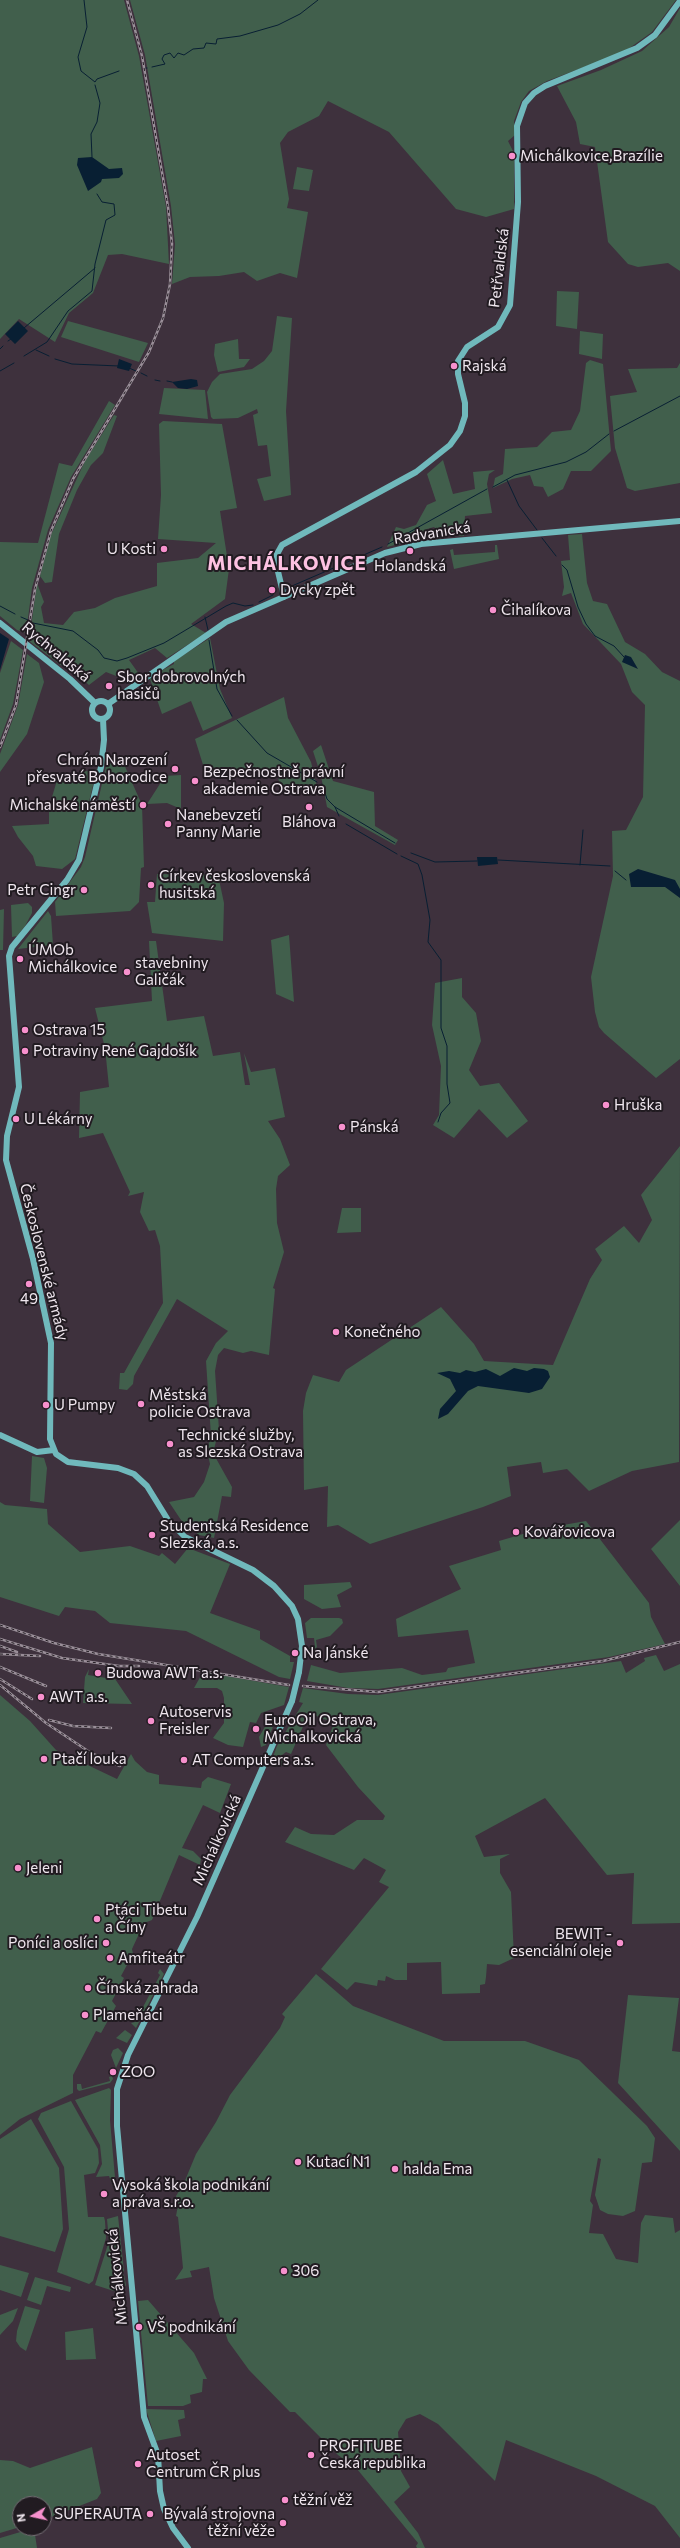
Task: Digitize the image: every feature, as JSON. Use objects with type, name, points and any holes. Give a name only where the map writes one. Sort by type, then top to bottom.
[{"type":"street","name":"Petřvaldská","points":[[284,597],[276,563],[277,554],[282,545],[416,472],[450,445],[460,431],[465,416],[465,403],[457,369],[458,361],[467,347],[498,327],[510,305],[518,202],[517,126],[525,103],[534,93],[545,86],[637,48],[655,35],[680,2]]},
{"type":"street","name":"Radvanická","points":[[108,704],[226,622],[359,563],[414,546],[680,521]]},
{"type":"street","name":"Rychvaldská","points":[[0,623],[70,679],[95,703]]},
{"type":"street","points":[[102,701],[108,704],[109,713],[103,718],[97,718],[92,713],[95,703],[102,701]]},
{"type":"street","name":"Československé armády","points":[[54,1450],[49,1424],[53,1362],[51,1343],[36,1273],[6,1160],[6,1136],[19,1087],[9,959],[12,947],[67,880],[82,851],[101,767],[104,740],[103,718]]},
{"type":"street","points":[[0,1436],[37,1452],[54,1450]]},
{"type":"street","name":"Michálkovická","points":[[54,1450],[59,1457],[71,1464],[121,1468],[136,1475],[147,1486],[168,1520],[182,1534],[200,1546],[257,1572],[274,1586],[292,1606],[299,1625],[302,1646],[299,1672],[292,1701],[199,1913],[128,2055],[118,2088],[117,2126],[144,2417],[158,2455],[160,2491],[166,2514],[174,2531],[188,2548]]},
{"type":"green space","points":[[0,0],[124,0],[139,56],[166,207],[169,264],[122,254],[108,255],[93,293],[69,313],[55,342],[19,319],[0,339]]},
{"type":"green space","points":[[130,0],[676,0],[652,32],[624,52],[547,81],[529,91],[521,102],[514,121],[515,135],[508,141],[514,153],[514,209],[486,217],[456,209],[389,132],[328,101],[319,116],[288,132],[280,143],[289,199],[287,208],[308,212],[297,278],[280,273],[257,281],[244,272],[219,276],[190,277],[172,284],[175,244],[171,206],[145,55]]},
{"type":"green space","points":[[680,8],[680,271],[668,263],[638,267],[628,264],[608,242],[595,147],[580,144],[576,122],[557,86],[601,70],[642,51],[669,27]]},
{"type":"green space","points":[[297,167],[313,170],[309,191],[293,189]]},
{"type":"green space","points":[[557,291],[579,292],[577,329],[556,326]]},
{"type":"green space","points":[[277,316],[292,318],[286,411],[291,495],[264,501],[257,479],[271,476],[267,445],[258,446],[253,415],[258,413],[257,409],[238,418],[213,419],[211,417],[207,392],[212,382],[220,374],[252,369],[264,361],[272,351]]},
{"type":"green space","points":[[68,321],[148,343],[139,362],[61,337]]},
{"type":"green space","points":[[580,331],[603,334],[602,359],[579,354]]},
{"type":"green space","points":[[238,339],[239,359],[250,359],[244,367],[218,372],[214,355],[215,344]]},
{"type":"green space","points":[[590,360],[603,364],[611,451],[591,471],[571,471],[563,489],[548,497],[543,487],[534,486],[530,475],[512,479],[493,488],[495,478],[503,474],[505,449],[537,447],[552,432],[571,430],[580,411],[586,363]]},
{"type":"green space","points":[[680,363],[680,483],[635,491],[627,488],[615,448],[610,396],[637,392],[628,369],[677,368]]},
{"type":"green space","points":[[164,388],[205,390],[208,419],[159,414]]},
{"type":"green space","points":[[109,401],[115,405],[71,477],[48,530],[32,588],[26,633],[17,630],[0,616],[0,542],[38,543],[59,463],[72,466]]},
{"type":"green space","points":[[114,415],[117,416],[103,453],[91,465],[77,490],[59,534],[52,582],[45,583],[40,576],[50,537],[85,461]]},
{"type":"green space","points":[[163,421],[222,424],[237,508],[220,511],[229,569],[225,599],[191,624],[206,633],[167,658],[155,648],[129,660],[139,674],[129,681],[106,672],[89,685],[64,663],[62,666],[29,641],[37,583],[44,602],[41,607],[44,623],[63,625],[74,612],[95,608],[115,598],[157,586],[157,563],[198,558],[216,543],[158,539],[161,495],[159,424]]},
{"type":"green space","points":[[443,460],[453,494],[475,489],[473,472],[495,470],[489,474],[487,484],[492,513],[465,516],[464,536],[441,534],[434,527],[427,529],[422,538],[387,547],[396,527],[404,529],[416,525],[427,505],[436,501],[427,474]]},
{"type":"green space","points":[[582,534],[587,583],[593,601],[607,604],[625,642],[645,654],[662,672],[680,681],[680,1059],[656,1078],[604,1033],[599,1027],[595,1012],[591,977],[613,876],[612,831],[626,830],[643,797],[645,705],[632,692],[621,664],[583,624],[571,593],[562,596],[564,587],[561,561],[570,560],[568,535]]},
{"type":"green space","points":[[495,545],[497,545],[499,559],[454,569],[450,550],[453,549],[454,555],[495,552]]},
{"type":"green space","points":[[210,638],[220,689],[232,718],[203,731],[191,701],[162,714],[150,679],[151,676],[174,664],[174,661]]},
{"type":"green space","points":[[11,641],[23,650],[13,704],[0,740],[0,673]]},
{"type":"green space","points":[[27,654],[39,663],[44,682],[27,734],[0,772],[0,754],[18,705]]},
{"type":"green space","points":[[284,697],[288,718],[311,762],[317,787],[280,785],[276,770],[204,768],[195,739]]},
{"type":"green space","points":[[321,745],[333,781],[374,792],[375,826],[398,840],[395,845],[327,807],[321,776],[313,751]]},
{"type":"green space","points":[[107,762],[123,762],[142,805],[144,867],[141,868],[139,902],[130,911],[56,916],[55,902],[81,867],[85,857]]},
{"type":"green space","points":[[97,769],[75,859],[62,869],[36,866],[33,856],[18,837],[12,826],[49,824],[49,807],[58,777]]},
{"type":"green space","points":[[181,775],[181,809],[167,803],[147,804],[165,776]]},
{"type":"green space","points":[[157,874],[218,875],[224,903],[223,941],[152,933],[147,902],[155,902]]},
{"type":"green space","points":[[28,903],[32,907],[32,913],[25,926],[17,936],[12,937],[11,905]]},
{"type":"green space","points":[[4,909],[3,950],[0,950],[0,910]]},
{"type":"green space","points":[[48,911],[51,916],[53,945],[18,949]]},
{"type":"green space","points":[[289,935],[294,1002],[276,994],[271,940]]},
{"type":"green space","points":[[149,941],[156,941],[167,1021],[204,1016],[213,1056],[240,1052],[245,1085],[250,1085],[244,1053],[251,1072],[275,1068],[285,1117],[268,1121],[280,1139],[290,1165],[278,1176],[276,1189],[277,1223],[284,1252],[273,1288],[275,1289],[269,1355],[251,1351],[243,1353],[224,1348],[218,1355],[215,1371],[219,1430],[213,1453],[232,1487],[231,1497],[222,1496],[214,1538],[199,1535],[181,1520],[169,1502],[194,1497],[204,1482],[210,1464],[207,1450],[211,1436],[206,1361],[216,1343],[228,1331],[177,1299],[134,1376],[133,1384],[127,1390],[119,1389],[120,1373],[124,1373],[163,1303],[160,1246],[155,1230],[149,1231],[140,1212],[144,1192],[128,1196],[130,1192],[103,1133],[79,1138],[80,1092],[109,1087],[105,1048],[95,1008],[152,1001]]},
{"type":"green space","points":[[462,978],[462,997],[476,1013],[481,1041],[469,1070],[480,1086],[499,1083],[528,1121],[507,1138],[479,1109],[454,1138],[433,1125],[439,1115],[441,1066],[432,1025],[435,983]]},
{"type":"green space","points":[[680,1146],[679,1462],[632,1471],[589,1491],[567,1469],[543,1473],[541,1462],[507,1467],[511,1496],[483,1507],[370,1544],[338,1525],[327,1527],[328,1486],[304,1490],[303,1411],[306,1393],[313,1375],[339,1382],[346,1370],[441,1307],[474,1344],[484,1361],[553,1365],[590,1279],[602,1260],[595,1249],[624,1226],[639,1243],[652,1220],[641,1195]]},
{"type":"green space","points":[[342,1208],[361,1208],[361,1232],[337,1233]]},
{"type":"green space","points":[[32,1456],[44,1458],[47,1468],[44,1503],[30,1501]]},
{"type":"green space","points":[[0,1502],[5,1505],[47,1509],[48,1524],[80,1552],[130,1546],[159,1556],[162,1553],[175,1564],[188,1548],[230,1564],[210,1613],[260,1631],[260,1639],[290,1656],[290,1662],[294,1662],[290,1679],[279,1677],[186,1631],[110,1623],[95,1611],[65,1607],[59,1616],[0,1597]]},
{"type":"green space","points":[[680,1520],[680,1586],[651,1549]]},
{"type":"green space","points":[[586,1521],[649,1603],[651,1617],[665,1644],[609,1657],[378,1689],[348,1688],[307,1681],[311,1665],[340,1673],[402,1668],[422,1675],[446,1672],[448,1668],[475,1663],[468,1630],[398,1637],[396,1619],[461,1589],[449,1566],[501,1550],[499,1541],[540,1529]]},
{"type":"green space","points":[[350,1582],[352,1587],[337,1595],[341,1607],[322,1609],[304,1599],[304,1585]]},
{"type":"green space","points":[[311,1618],[339,1618],[342,1619],[343,1623],[330,1636],[316,1640],[317,1647],[312,1652],[309,1651],[309,1648],[315,1647],[314,1638],[307,1638],[305,1623]]},
{"type":"green space","points":[[656,1655],[664,1671],[680,1664],[680,1923],[632,1924],[634,1873],[607,1875],[545,1798],[475,1836],[484,1857],[510,1854],[500,1859],[500,1873],[511,1892],[514,1958],[499,1965],[487,1964],[485,1984],[480,1985],[480,1993],[442,1994],[441,1962],[407,1963],[407,1980],[395,1980],[386,1976],[385,1981],[378,1980],[377,1986],[355,1982],[347,1990],[321,1969],[389,1887],[379,1882],[386,1870],[364,1858],[354,1870],[285,1842],[295,1827],[311,1834],[334,1835],[357,1820],[383,1820],[385,1816],[358,1787],[326,1745],[334,1723],[309,1713],[291,1754],[286,1752],[282,1755],[286,1767],[274,1763],[272,1766],[270,1765],[277,1746],[303,1703],[299,1702],[303,1688],[348,1694],[378,1695],[621,1661],[626,1673],[645,1661],[644,1658]]},
{"type":"green space","points":[[89,1669],[88,1675],[106,1678],[107,1671],[111,1673],[132,1704],[83,1703],[85,1677]]},
{"type":"green space","points":[[203,1672],[289,1687],[284,1705],[261,1713],[256,1723],[250,1722],[243,1747],[228,1745],[213,1738],[224,1723],[224,1698],[222,1691],[217,1688],[194,1688]]},
{"type":"green space","points":[[0,1695],[30,1721],[56,1750],[117,1779],[131,1754],[135,1761],[147,1772],[159,1775],[159,1784],[201,1788],[202,1782],[208,1777],[231,1784],[220,1813],[203,1805],[182,1848],[193,1851],[201,1859],[200,1865],[179,1855],[152,1920],[144,1923],[132,1949],[133,1954],[121,1976],[124,1978],[112,2001],[116,2006],[101,2033],[96,2031],[73,2075],[73,2093],[20,2119],[0,2135]]},
{"type":"green space","points":[[277,1716],[266,1745],[261,1747],[259,1737],[270,1718]]},
{"type":"green space","points":[[160,1969],[164,1974],[136,2028],[131,2023],[135,2022],[160,1975],[158,1973]]},
{"type":"green space","points":[[316,1974],[353,2006],[444,2041],[525,2041],[579,2060],[647,2126],[655,2138],[652,2162],[642,2163],[635,2211],[623,2216],[608,2214],[600,2210],[595,2195],[601,2159],[598,2158],[590,2201],[593,2205],[589,2233],[603,2234],[616,2259],[638,2263],[641,2223],[645,2215],[673,2218],[675,2233],[680,2230],[680,2538],[655,2506],[596,2476],[506,2440],[495,2481],[438,2424],[420,2414],[406,2419],[398,2432],[401,2471],[410,2487],[394,2502],[418,2533],[425,2548],[417,2548],[416,2546],[418,2543],[357,2469],[338,2455],[295,2412],[290,2412],[249,2370],[228,2341],[214,2298],[209,2267],[190,2271],[192,2277],[175,2280],[183,2268],[178,2217],[176,2216],[178,2205],[176,2196],[184,2183],[196,2154],[216,2122],[230,2095],[280,2028],[285,2017],[282,2014]]},
{"type":"green space","points":[[628,1995],[679,1998],[672,2051],[680,2052],[680,2151],[618,2083]]},
{"type":"green space","points":[[125,2030],[132,2035],[127,2043],[116,2038]]},
{"type":"green space","points":[[118,2048],[123,2053],[116,2068],[111,2055],[113,2050]]},
{"type":"green space","points":[[112,2076],[113,2079],[110,2083],[79,2091],[77,2089],[77,2084],[81,2084],[82,2089],[110,2081],[109,2077]]},
{"type":"green space","points":[[109,2088],[111,2090],[110,2120],[116,2189],[114,2189],[109,2176],[96,2177],[102,2164],[100,2145],[75,2100]]},
{"type":"green space","points":[[71,2101],[98,2149],[99,2163],[95,2173],[84,2175],[88,2217],[104,2217],[106,2238],[93,2281],[89,2284],[57,2272],[69,2229],[64,2167],[38,2119],[41,2113]]},
{"type":"green space","points":[[31,2119],[59,2168],[63,2229],[55,2252],[0,2236],[0,2139]]},
{"type":"green space","points":[[118,2216],[124,2271],[122,2274],[124,2275],[126,2285],[120,2293],[95,2285],[109,2241],[107,2219]]},
{"type":"green space","points":[[0,2265],[29,2273],[21,2297],[0,2290]]},
{"type":"green space","points":[[35,2277],[71,2287],[70,2292],[47,2286],[41,2305],[27,2300]]},
{"type":"green space","points":[[148,2300],[194,2353],[207,2379],[203,2379],[202,2392],[190,2395],[191,2403],[183,2406],[148,2406],[138,2301]]},
{"type":"green space","points":[[25,2306],[40,2310],[26,2351],[20,2347],[16,2341],[17,2331]]},
{"type":"green space","points":[[18,2308],[13,2321],[0,2335],[0,2315]]},
{"type":"green space","points":[[93,2328],[96,2359],[66,2360],[65,2332]]},
{"type":"green space","points":[[146,2409],[184,2410],[185,2418],[178,2420],[181,2436],[156,2441]]},
{"type":"green space","points":[[92,2447],[101,2493],[97,2499],[52,2517],[52,2496],[12,2496],[12,2529],[0,2533],[0,2460],[13,2461],[30,2468]]},
{"type":"green space","points":[[12,2534],[12,2536],[35,2536],[37,2548],[0,2548],[0,2538]]},
{"type":"water","points":[[92,157],[109,169],[122,168],[123,174],[119,178],[102,179],[101,182],[88,191],[77,165],[78,158]]},
{"type":"water","points":[[18,321],[28,331],[15,344],[5,334]]},
{"type":"water","points":[[119,359],[132,364],[129,371],[117,368]]},
{"type":"water","points":[[191,379],[197,380],[198,386],[187,389],[178,388],[172,382]]},
{"type":"water","points":[[0,633],[9,639],[0,670]]},
{"type":"water","points":[[625,655],[631,657],[638,669],[622,662]]},
{"type":"water","points":[[477,857],[497,857],[498,864],[478,866]]},
{"type":"water","points":[[638,869],[675,880],[680,889],[680,898],[665,887],[631,887],[629,874]]},
{"type":"water","points":[[514,1368],[527,1371],[534,1368],[544,1369],[548,1371],[550,1377],[542,1389],[529,1393],[478,1386],[468,1391],[448,1414],[438,1419],[440,1409],[456,1391],[450,1379],[437,1373],[449,1371],[460,1373],[466,1370],[475,1372],[486,1369],[500,1376]]},
{"type":"waterway","points":[[84,0],[87,27],[78,57],[81,71],[95,82],[97,79],[119,71]]},
{"type":"waterway","points":[[152,67],[165,64],[162,59],[164,55],[170,53],[174,58],[178,53],[184,55],[193,49],[204,48],[206,43],[216,44],[217,39],[240,36],[278,25],[300,14],[318,0]]},
{"type":"waterway","points":[[92,157],[91,134],[97,122],[100,103],[95,85]]},
{"type":"waterway","points":[[24,356],[47,342],[68,311],[92,291],[95,264],[106,220],[115,215],[114,204],[102,202],[97,194]]},
{"type":"waterway","points":[[24,328],[95,268]]},
{"type":"waterway","points":[[0,349],[3,346]]},
{"type":"waterway","points":[[36,350],[49,356]]},
{"type":"waterway","points":[[55,359],[72,364],[119,366]]},
{"type":"waterway","points":[[0,371],[14,363]]},
{"type":"waterway","points":[[129,368],[136,371]]},
{"type":"waterway","points":[[141,373],[147,376]]},
{"type":"waterway","points":[[155,380],[160,381]]},
{"type":"waterway","points":[[167,381],[172,382]]},
{"type":"waterway","points":[[614,431],[680,396]]},
{"type":"waterway","points":[[493,487],[515,475],[566,462],[586,452],[609,434]]},
{"type":"waterway","points":[[507,480],[519,506],[537,530]]},
{"type":"waterway","points":[[388,544],[487,489]]},
{"type":"waterway","points":[[542,538],[556,556]]},
{"type":"waterway","points":[[285,589],[382,547]]},
{"type":"waterway","points":[[562,565],[567,570],[578,607],[586,624],[595,636],[614,646],[624,657]]},
{"type":"waterway","points":[[259,602],[273,595]]},
{"type":"waterway","points":[[33,623],[73,631],[98,650],[104,658],[117,661],[164,643],[233,603],[245,606],[253,605]]},
{"type":"waterway","points":[[0,606],[15,614]]},
{"type":"waterway","points":[[21,617],[28,620]]},
{"type":"waterway","points":[[205,617],[208,630]]},
{"type":"waterway","points":[[209,640],[217,689],[232,716]]},
{"type":"waterway","points":[[237,720],[267,753],[317,782]]},
{"type":"waterway","points":[[322,784],[327,799],[335,807],[395,843]]},
{"type":"waterway","points":[[335,807],[339,816]]},
{"type":"waterway","points":[[346,824],[397,854]]},
{"type":"waterway","points":[[580,865],[583,830]]},
{"type":"waterway","points":[[411,853],[435,862],[477,861]]},
{"type":"waterway","points":[[401,856],[418,864],[422,875],[430,920],[428,942],[441,960],[441,1028],[447,1046],[447,1084],[450,1103],[441,1113],[438,1122]]},
{"type":"waterway","points":[[498,860],[610,866]]},
{"type":"waterway","points":[[615,871],[626,880]]},
{"type":"railway","points":[[0,747],[16,705],[35,589],[51,531],[73,479],[149,352],[163,318],[170,284],[172,244],[168,207],[142,56],[127,0]]},
{"type":"railway","points":[[0,1625],[54,1643],[98,1654],[289,1685]]},
{"type":"railway","points":[[0,1639],[62,1658],[119,1666],[139,1666]]},
{"type":"railway","points":[[303,1686],[378,1692],[603,1661],[680,1642]]},
{"type":"railway","points":[[0,1646],[17,1652]]},
{"type":"railway","points":[[0,1654],[40,1656]]},
{"type":"railway","points":[[0,1667],[46,1686]]},
{"type":"railway","points":[[0,1679],[32,1699]]},
{"type":"railway","points":[[0,1685],[46,1723],[91,1753],[120,1766]]},
{"type":"railway","points":[[49,1720],[73,1726],[111,1728]]},
{"type":"place","name":"Michálkovice,Brazílie","points":[[512,156]]},
{"type":"place","name":"Rajská","points":[[454,366]]},
{"type":"place","name":"U Kosti","points":[[164,549]]},
{"type":"place","name":"Holandská","points":[[410,551]]},
{"type":"place","name":"Dycky zpět","points":[[272,590]]},
{"type":"place","name":"Čihalíkova","points":[[493,610]]},
{"type":"place","name":"Sbor dobrovolných hasičů","points":[[109,686]]},
{"type":"place","name":"Chrám Narození přesvaté Bohorodice","points":[[175,769]]},
{"type":"place","name":"Bezpečnostně právní akademie Ostrava","points":[[195,781]]},
{"type":"place","name":"Michalské náměstí","points":[[143,805]]},
{"type":"place","name":"Bláhova","points":[[309,807]]},
{"type":"place","name":"Nanebevzetí Panny Marie","points":[[168,824]]},
{"type":"place","name":"Církev československá husitská","points":[[151,885]]},
{"type":"place","name":"Petr Cingr","points":[[84,890]]},
{"type":"place","name":"ÚMOb Michálkovice","points":[[20,959]]},
{"type":"place","name":"stavebniny Galičák","points":[[127,972]]},
{"type":"place","name":"Ostrava 15","points":[[25,1030]]},
{"type":"place","name":"Potraviny René Gajdošík","points":[[25,1051]]},
{"type":"place","name":"Hruška","points":[[606,1105]]},
{"type":"place","name":"U Lékárny","points":[[16,1119]]},
{"type":"place","name":"Pánská","points":[[342,1127]]},
{"type":"place","name":"49","points":[[29,1284]]},
{"type":"place","name":"Konečného","points":[[336,1332]]},
{"type":"place","name":"Městská policie Ostrava","points":[[141,1404]]},
{"type":"place","name":"U Pumpy","points":[[46,1405]]},
{"type":"place","name":"Technické služby, as Slezská Ostrava","points":[[170,1444]]},
{"type":"place","name":"Kovářovicova","points":[[516,1532]]},
{"type":"place","name":"Studentská Residence Slezská, a.s.","points":[[152,1535]]},
{"type":"place","name":"Na Jánské","points":[[295,1653]]},
{"type":"place","name":"Budowa AWT a.s.","points":[[98,1673]]},
{"type":"place","name":"AWT a.s.","points":[[41,1697]]},
{"type":"place","name":"Autoservis Freisler","points":[[151,1721]]},
{"type":"place","name":"EuroOil Ostrava, Michalkovická","points":[[256,1729]]},
{"type":"place","name":"Ptačí louka","points":[[44,1759]]},
{"type":"place","name":"AT Computers a.s.","points":[[184,1760]]},
{"type":"place","name":"Jeleni","points":[[18,1868]]},
{"type":"place","name":"Ptáci Tibetu a Číny","points":[[97,1919]]},
{"type":"place","name":"Poníci a oslíci","points":[[106,1943]]},
{"type":"place","name":"BEWIT - esenciální oleje","points":[[620,1943]]},
{"type":"place","name":"Amfiteátr","points":[[110,1958]]},
{"type":"place","name":"Čínská zahrada","points":[[88,1988]]},
{"type":"place","name":"Plameňáci","points":[[85,2015]]},
{"type":"place","name":"ZOO","points":[[113,2072]]},
{"type":"place","name":"Kutací N1","points":[[298,2162]]},
{"type":"place","name":"halda Ema","points":[[395,2169]]},
{"type":"place","name":"Vysoká škola podnikání a práva s.r.o.","points":[[104,2194]]},
{"type":"place","name":"306","points":[[284,2271]]},
{"type":"place","name":"VŠ podnikání","points":[[139,2327]]},
{"type":"place","name":"PROFITUBE Česká republika","points":[[311,2455]]},
{"type":"place","name":"Autoset Centrum ČR plus","points":[[138,2464]]},
{"type":"place","name":"těžní věž","points":[[285,2500]]},
{"type":"place","name":"SUPERAUTA","points":[[150,2514]]},
{"type":"place","name":"Bývalá strojovna těžní věže","points":[[283,2523]]},
{"type":"district","name":"MICHÁLKOVICE","points":[[287,564]]}]
